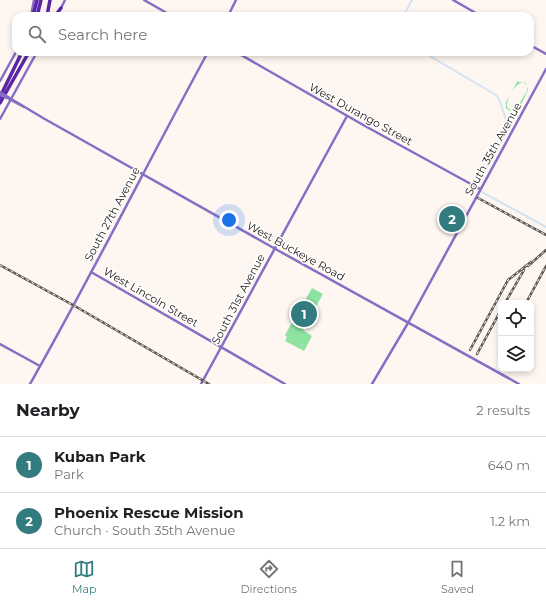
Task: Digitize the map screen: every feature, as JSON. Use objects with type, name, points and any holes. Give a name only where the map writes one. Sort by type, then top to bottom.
[{"type":"highway","points":[[33,12],[37,0]]},
{"type":"highway","points":[[38,12],[41,0]]},
{"type":"highway","points":[[48,12],[50,0]]},
{"type":"highway","points":[[58,12],[61,8]]},
{"type":"highway","points":[[0,94],[20,56]]},
{"type":"highway","points":[[0,103],[27,56]]},
{"type":"main road","points":[[32,12],[34,0]]},
{"type":"main road","points":[[61,8],[65,0]]},
{"type":"main road","points":[[144,0],[165,12]]},
{"type":"main road","points":[[230,12],[236,0]]},
{"type":"main road","points":[[453,0],[473,12]]},
{"type":"main road","points":[[534,47],[546,54]]},
{"type":"main road","points":[[0,81],[14,56]]},
{"type":"main road","points":[[0,119],[9,98],[34,56]]},
{"type":"main road","name":"South 27th Avenue","points":[[30,384],[206,56]]},
{"type":"main road","name":"West Durango Street","points":[[243,56],[347,116],[480,189]]},
{"type":"main road","name":"South 35th Avenue","points":[[372,384],[408,322],[546,69]]},
{"type":"main road","name":"West Buckeye Road","points":[[0,94],[274,249],[519,384]]},
{"type":"main road","name":"South 31st Avenue","points":[[201,384],[347,116]]},
{"type":"main road","name":"West Lincoln Street","points":[[91,272],[286,384]]},
{"type":"main road","points":[[0,344],[40,366]]},
{"type":"green space","points":[[518,80],[518,82],[523,82],[514,88],[507,104],[507,107],[510,110],[516,109],[527,91],[527,86],[528,90],[517,109],[510,111],[506,108],[506,102]]},
{"type":"green space","points":[[312,288],[323,294],[303,330],[312,336],[304,351],[285,341],[287,337],[285,335]]},
{"type":"waterway","points":[[405,12],[412,0]]},
{"type":"waterway","points":[[430,56],[496,95],[499,99],[509,128],[478,184]]},
{"type":"waterway","points":[[482,192],[546,227]]},
{"type":"railway","points":[[478,198],[546,235]]},
{"type":"railway","points":[[528,266],[546,250]]},
{"type":"railway","points":[[470,350],[508,280],[531,262]]},
{"type":"railway","points":[[0,265],[73,305],[209,384]]},
{"type":"railway","points":[[528,300],[546,266]]},
{"type":"railway","points":[[507,300],[524,270]]},
{"type":"railway","points":[[477,354],[498,316]]},
{"type":"place","name":"Phoenix Rescue Mission","points":[[452,219]]},
{"type":"place","name":"Kuban Park","points":[[304,314]]}]
